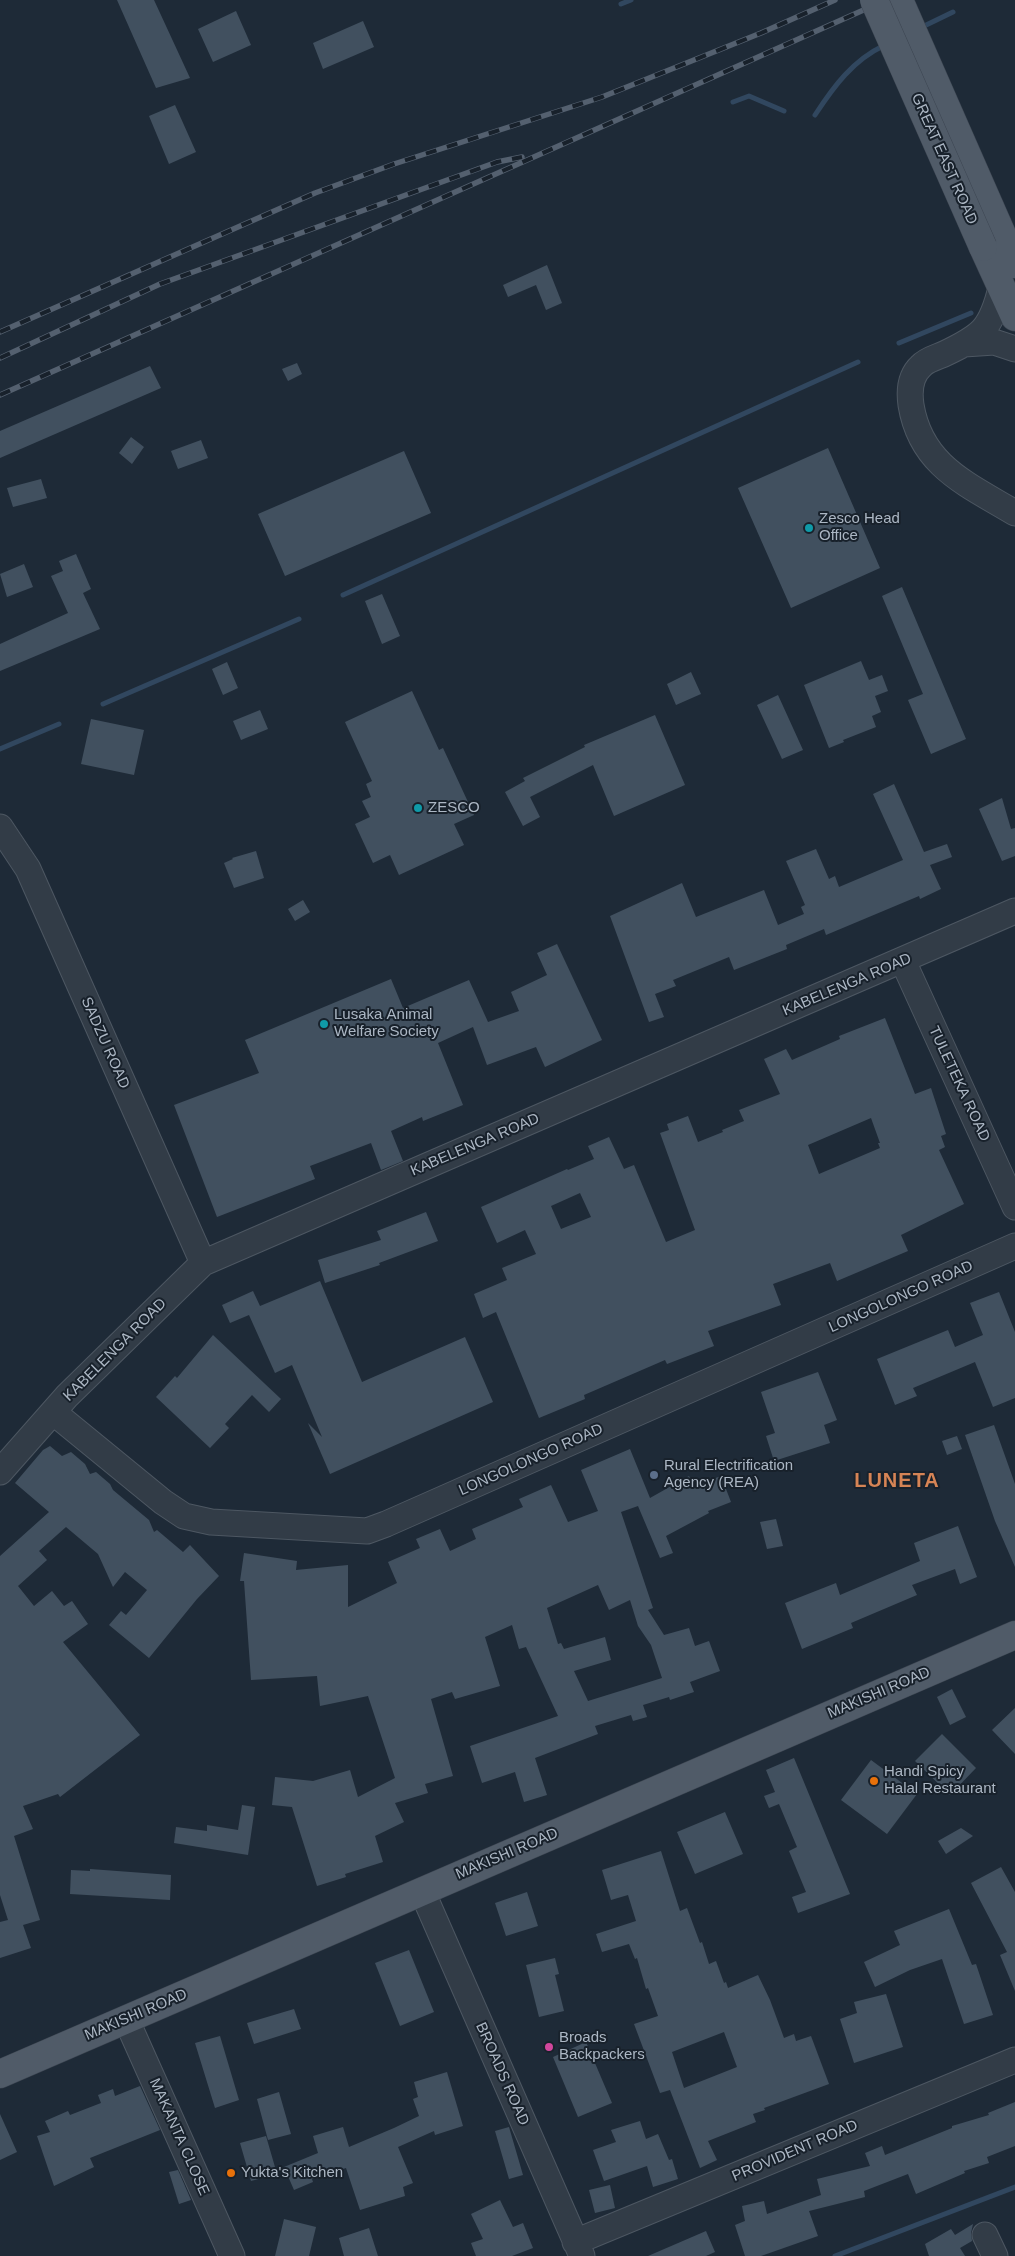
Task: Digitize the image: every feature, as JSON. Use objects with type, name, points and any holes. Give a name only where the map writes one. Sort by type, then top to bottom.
[{"type":"main road","name":"GREAT EAST ROAD","points":[[874,0],[993,242],[1015,264]]},
{"type":"main road","name":"GREAT EAST ROAD","points":[[899,0],[993,242],[1002,288],[1015,317]]},
{"type":"main road","name":"MAKISHI ROAD","points":[[0,2074],[1015,1634]]},
{"type":"street","points":[[1002,288],[996,309],[982,332],[964,344],[922,364],[914,374],[909,392],[914,422],[928,451],[952,474],[1015,513]]},
{"type":"street","points":[[964,344],[994,342],[1015,349]]},
{"type":"street","name":"SADZU ROAD","points":[[0,827],[28,869],[203,1263]]},
{"type":"street","name":"KABELENGA ROAD","points":[[0,1472],[67,1396],[203,1263],[1015,911]]},
{"type":"street","name":"TULETEKA ROAD","points":[[903,961],[1015,1207]]},
{"type":"street","name":"LONGOLONGO ROAD","points":[[53,1412],[163,1502],[184,1516],[211,1522],[367,1531],[1015,1246]]},
{"type":"street","name":"BROADS ROAD","points":[[422,1891],[578,2249]]},
{"type":"street","name":"MAKANTA CLOSE","points":[[126,2019],[232,2256]]},
{"type":"street","name":"PROVIDENT ROAD","points":[[578,2249],[1015,2060]]},
{"type":"building","points":[[117,0],[154,0],[190,78],[156,88]]},
{"type":"building","points":[[236,11],[251,45],[213,62],[198,29]]},
{"type":"building","points":[[363,21],[374,47],[323,69],[313,43]]},
{"type":"building","points":[[175,105],[196,152],[169,164],[149,116]]},
{"type":"building","points":[[547,265],[562,303],[546,310],[536,285],[508,297],[503,285]]},
{"type":"building","points":[[297,363],[302,374],[288,381],[282,369]]},
{"type":"building","points":[[150,366],[161,388],[0,458],[0,431]]},
{"type":"building","points":[[131,437],[144,447],[132,464],[119,453]]},
{"type":"building","points":[[201,440],[208,458],[178,469],[171,451]]},
{"type":"building","name":"Zesco Head Office","points":[[828,448],[880,568],[791,608],[738,488]]},
{"type":"building","points":[[404,451],[431,513],[285,576],[258,514]]},
{"type":"building","points":[[41,479],[47,498],[13,507],[7,488]]},
{"type":"building","points":[[76,554],[91,589],[83,593],[100,629],[0,671],[0,644],[68,613],[51,576],[63,571],[59,561]]},
{"type":"building","points":[[24,564],[33,587],[7,597],[0,574]]},
{"type":"building","points":[[902,587],[966,739],[931,754],[908,700],[923,694],[882,596]]},
{"type":"building","points":[[382,594],[400,636],[382,644],[365,601]]},
{"type":"building","points":[[861,661],[869,680],[882,675],[888,691],[875,696],[881,712],[872,716],[876,727],[843,740],[844,742],[829,748],[804,685]]},
{"type":"building","points":[[227,662],[238,688],[223,695],[212,669]]},
{"type":"building","points":[[691,672],[701,694],[676,705],[667,684]]},
{"type":"building","name":"ZESCO","points":[[412,691],[439,750],[443,748],[474,815],[454,824],[464,845],[399,875],[390,855],[373,863],[355,824],[370,817],[362,801],[371,797],[366,784],[372,781],[345,722]]},
{"type":"building","points":[[778,695],[803,750],[782,759],[757,705]]},
{"type":"building","points":[[260,710],[268,729],[241,740],[233,721]]},
{"type":"building","points":[[655,715],[685,785],[614,816],[593,765],[530,797],[540,817],[523,826],[505,792],[525,781],[523,778],[585,747],[584,745]]},
{"type":"building","points":[[91,719],[144,730],[134,775],[81,764]]},
{"type":"building","points":[[894,784],[924,852],[947,844],[952,857],[930,865],[941,889],[920,899],[919,896],[826,935],[824,929],[786,945],[787,949],[734,970],[729,957],[673,980],[676,986],[655,994],[664,1017],[649,1022],[610,916],[682,883],[696,917],[764,890],[778,925],[804,914],[801,907],[805,905],[786,861],[816,849],[829,879],[835,876],[839,887],[903,860],[873,794]]},
{"type":"building","points":[[1002,798],[1011,829],[1015,828],[1015,856],[1002,861],[979,809]]},
{"type":"building","points":[[256,851],[264,878],[234,888],[224,863],[232,858]]},
{"type":"building","points":[[303,900],[310,912],[295,921],[288,909]]},
{"type":"building","points":[[557,944],[602,1040],[545,1067],[536,1047],[487,1065],[473,1027],[438,1043],[463,1105],[423,1121],[422,1117],[391,1131],[403,1161],[381,1170],[371,1143],[310,1166],[315,1179],[217,1217],[174,1105],[259,1073],[245,1040],[391,979],[403,1008],[469,980],[488,1022],[519,1011],[511,992],[547,975],[537,953]]},
{"type":"building","points":[[885,1018],[915,1094],[931,1088],[946,1134],[941,1136],[945,1147],[939,1150],[964,1204],[901,1235],[908,1251],[837,1281],[830,1263],[773,1284],[781,1305],[708,1331],[714,1346],[667,1364],[665,1360],[584,1395],[585,1399],[539,1418],[496,1312],[483,1318],[474,1294],[507,1280],[502,1268],[536,1254],[525,1230],[497,1243],[481,1207],[594,1159],[588,1146],[609,1137],[624,1169],[634,1165],[666,1242],[695,1230],[660,1133],[669,1130],[667,1124],[688,1116],[698,1142],[744,1121],[739,1110],[780,1094],[764,1059],[786,1049],[792,1060],[840,1039],[839,1036]],"holes":[[[871,1118],[880,1148],[819,1174],[808,1145]],[[580,1193],[591,1217],[561,1229],[551,1206]]]},
{"type":"building","points":[[426,1212],[438,1241],[379,1263],[380,1265],[325,1283],[318,1260],[381,1240],[377,1231]]},
{"type":"building","points":[[320,1281],[362,1382],[465,1337],[493,1402],[330,1474],[308,1423],[322,1437],[292,1365],[275,1373],[249,1315],[230,1323],[222,1305],[253,1291],[260,1306]]},
{"type":"building","points":[[999,1292],[1015,1332],[1015,1398],[993,1407],[975,1362],[913,1388],[917,1396],[895,1405],[877,1359],[948,1330],[955,1347],[983,1335],[970,1303]]},
{"type":"building","points":[[213,1335],[281,1399],[269,1412],[252,1395],[225,1424],[229,1428],[210,1448],[156,1397],[175,1376],[177,1378]]},
{"type":"building","points":[[818,1372],[837,1420],[824,1425],[830,1443],[774,1461],[766,1436],[775,1433],[761,1392]]},
{"type":"building","points":[[994,1425],[1015,1484],[1015,1567],[995,1521],[965,1435]]},
{"type":"building","points":[[957,1436],[962,1449],[947,1455],[942,1441]]},
{"type":"building","points":[[50,1446],[62,1456],[71,1452],[85,1464],[90,1474],[96,1472],[110,1484],[113,1490],[149,1520],[154,1532],[157,1530],[183,1552],[190,1545],[219,1576],[197,1599],[149,1658],[109,1625],[121,1611],[126,1615],[147,1590],[125,1572],[113,1587],[98,1554],[66,1527],[39,1551],[47,1560],[18,1586],[34,1606],[52,1591],[64,1606],[72,1601],[88,1624],[63,1642],[140,1735],[60,1797],[58,1794],[23,1806],[33,1829],[14,1836],[40,1920],[23,1925],[31,1948],[0,1958],[0,1922],[8,1920],[0,1895],[0,1556],[49,1512],[15,1483],[43,1450]]},
{"type":"building","points":[[630,1449],[650,1498],[689,1476],[694,1486],[721,1476],[731,1502],[708,1511],[709,1513],[666,1536],[673,1553],[660,1558],[638,1506],[621,1512],[653,1608],[648,1610],[664,1635],[689,1628],[695,1646],[709,1641],[720,1671],[690,1682],[694,1692],[670,1700],[669,1697],[643,1705],[647,1717],[633,1721],[631,1715],[595,1726],[598,1734],[535,1758],[547,1795],[524,1802],[515,1772],[482,1783],[470,1746],[558,1716],[526,1647],[519,1649],[512,1625],[485,1637],[500,1686],[455,1699],[452,1692],[431,1699],[453,1776],[425,1784],[428,1793],[395,1803],[404,1822],[375,1836],[383,1862],[345,1874],[346,1877],[317,1886],[292,1807],[272,1805],[275,1777],[313,1781],[350,1770],[358,1797],[395,1778],[368,1696],[320,1706],[317,1676],[251,1680],[244,1581],[240,1581],[244,1553],[297,1561],[296,1570],[348,1565],[348,1607],[397,1583],[388,1562],[420,1548],[416,1539],[440,1529],[450,1551],[476,1539],[472,1529],[523,1507],[519,1499],[551,1485],[568,1522],[598,1511],[581,1470]],"holes":[[[598,1585],[609,1610],[630,1600],[638,1626],[651,1645],[662,1678],[588,1701],[574,1671],[611,1660],[605,1637],[564,1649],[561,1643],[558,1644],[547,1608]]]},
{"type":"building","points":[[776,1519],[783,1546],[767,1549],[760,1522]]},
{"type":"building","points":[[958,1526],[977,1577],[960,1584],[955,1569],[912,1585],[917,1595],[851,1623],[853,1628],[802,1649],[785,1603],[836,1583],[840,1595],[920,1561],[914,1543]]},
{"type":"building","points":[[952,1689],[966,1717],[950,1725],[937,1697]]},
{"type":"building","points":[[1015,1708],[1015,1754],[992,1730]]},
{"type":"building","points":[[942,1734],[976,1768],[950,1795],[915,1761]]},
{"type":"building","points":[[794,1758],[850,1894],[798,1913],[792,1897],[806,1892],[789,1851],[797,1847],[779,1804],[769,1808],[764,1796],[775,1792],[766,1770]]},
{"type":"building","points":[[871,1760],[917,1794],[887,1834],[841,1800]]},
{"type":"building","points":[[242,1805],[255,1807],[248,1855],[174,1843],[176,1827],[207,1831],[207,1825],[238,1830]]},
{"type":"building","points":[[725,1812],[743,1854],[695,1874],[677,1832]]},
{"type":"building","points":[[961,1828],[973,1836],[946,1854],[938,1841]]},
{"type":"building","points":[[661,1851],[680,1911],[687,1908],[700,1943],[702,1942],[709,1964],[716,1961],[724,1983],[726,1982],[728,1988],[758,1975],[770,2000],[784,2038],[794,2034],[796,2041],[811,2036],[829,2084],[764,2108],[765,2110],[753,2114],[756,2122],[708,2141],[717,2160],[700,2168],[670,2090],[660,2093],[634,2024],[658,2016],[648,1988],[646,1989],[637,1958],[635,1959],[629,1944],[602,1952],[596,1934],[636,1921],[628,1895],[611,1900],[602,1870]],"holes":[[[724,2032],[737,2067],[684,2088],[672,2052]]]},
{"type":"building","points":[[1001,1867],[1015,1892],[1015,1991],[1000,1955],[1007,1952],[971,1883]]},
{"type":"building","points":[[90,1869],[171,1875],[170,1900],[70,1894],[71,1870],[90,1871]]},
{"type":"building","points":[[527,1892],[538,1926],[506,1936],[495,1903]]},
{"type":"building","points":[[949,1909],[972,1965],[976,1964],[993,2015],[964,2024],[942,1959],[910,1970],[875,1987],[864,1962],[900,1945],[894,1931]]},
{"type":"building","points":[[409,1950],[434,2012],[400,2026],[375,1963]]},
{"type":"building","points":[[555,1958],[559,1974],[555,1975],[564,2011],[539,2017],[526,1965]]},
{"type":"building","points":[[886,1994],[903,2047],[854,2063],[840,2019],[857,2013],[854,2002]]},
{"type":"building","points":[[294,2009],[301,2029],[254,2044],[247,2023]]},
{"type":"building","points":[[220,2036],[239,2100],[215,2108],[195,2043]]},
{"type":"building","points":[[586,2042],[612,2103],[578,2117],[553,2057]]},
{"type":"building","points":[[447,2072],[463,2126],[435,2135],[434,2131],[398,2147],[413,2183],[403,2187],[405,2196],[360,2210],[346,2168],[312,2179],[313,2182],[294,2190],[284,2167],[318,2153],[313,2136],[343,2127],[349,2147],[394,2128],[419,2116],[413,2099],[418,2097],[414,2082]]},
{"type":"building","points":[[140,2086],[160,2130],[90,2158],[94,2167],[54,2186],[37,2136],[50,2132],[45,2121],[68,2111],[70,2115],[101,2103],[98,2095],[113,2089],[115,2096]]},
{"type":"building","points":[[279,2092],[291,2134],[268,2140],[257,2099]]},
{"type":"building","points":[[1015,2102],[1015,2146],[987,2157],[989,2163],[964,2171],[965,2173],[916,2194],[908,2174],[864,2191],[865,2197],[809,2211],[818,2236],[761,2256],[745,2256],[735,2225],[745,2221],[742,2206],[764,2201],[767,2214],[821,2195],[817,2179],[870,2166],[865,2153],[882,2146],[885,2155],[952,2128],[952,2126],[989,2115],[988,2113]]},
{"type":"building","points":[[0,2114],[17,2152],[0,2160]]},
{"type":"building","points":[[640,2121],[646,2139],[658,2134],[669,2160],[672,2159],[678,2179],[653,2187],[647,2166],[604,2181],[593,2150],[616,2142],[611,2130]]},
{"type":"building","points":[[509,2127],[523,2175],[509,2179],[495,2131]]},
{"type":"building","points":[[266,2136],[277,2174],[251,2181],[240,2143]]},
{"type":"building","points":[[178,2170],[191,2200],[179,2204],[169,2172]]},
{"type":"building","points":[[610,2185],[615,2208],[595,2213],[589,2190]]},
{"type":"building","points":[[500,2200],[513,2227],[523,2223],[533,2248],[512,2256],[476,2256],[471,2243],[483,2239],[471,2214]]},
{"type":"building","points":[[284,2219],[316,2227],[309,2256],[275,2256]]},
{"type":"building","points":[[973,2224],[972,2241],[960,2248],[965,2256],[929,2256],[925,2244],[951,2229],[955,2235]]},
{"type":"building","points":[[369,2228],[378,2256],[344,2256],[339,2238]]},
{"type":"building","points":[[706,2231],[715,2252],[706,2256],[648,2256]]},
{"type":"waterway","points":[[621,4],[631,0]]},
{"type":"waterway","points":[[920,28],[953,12]]},
{"type":"waterway","points":[[815,115],[845,75],[863,58],[885,45]]},
{"type":"waterway","points":[[733,102],[749,96],[784,111]]},
{"type":"waterway","points":[[899,343],[971,313]]},
{"type":"waterway","points":[[343,595],[858,362]]},
{"type":"waterway","points":[[103,704],[299,619]]},
{"type":"waterway","points":[[0,749],[59,724]]},
{"type":"waterway","points":[[835,2256],[1015,2187]]},
{"type":"railway","points":[[0,332],[315,193],[394,164],[602,97],[761,33],[835,0]]},
{"type":"railway","points":[[0,395],[886,0]]},
{"type":"railway","points":[[0,358],[160,284],[497,162],[522,157]]},
{"type":"place","name":"Zesco Head Office","points":[[809,528]]},
{"type":"place","name":"ZESCO","points":[[418,808]]},
{"type":"place","name":"Lusaka Animal Welfare Society","points":[[324,1024]]},
{"type":"place","name":"Rural Electrification Agency (REA)","points":[[654,1475]]},
{"type":"place","name":"Handi Spicy Halal Restaurant","points":[[874,1781]]},
{"type":"place","name":"Broads Backpackers","points":[[549,2047]]},
{"type":"place","name":"Yukta's Kitchen","points":[[231,2173]]},
{"type":"district","name":"LUNETA","points":[[897,1481]]}]
